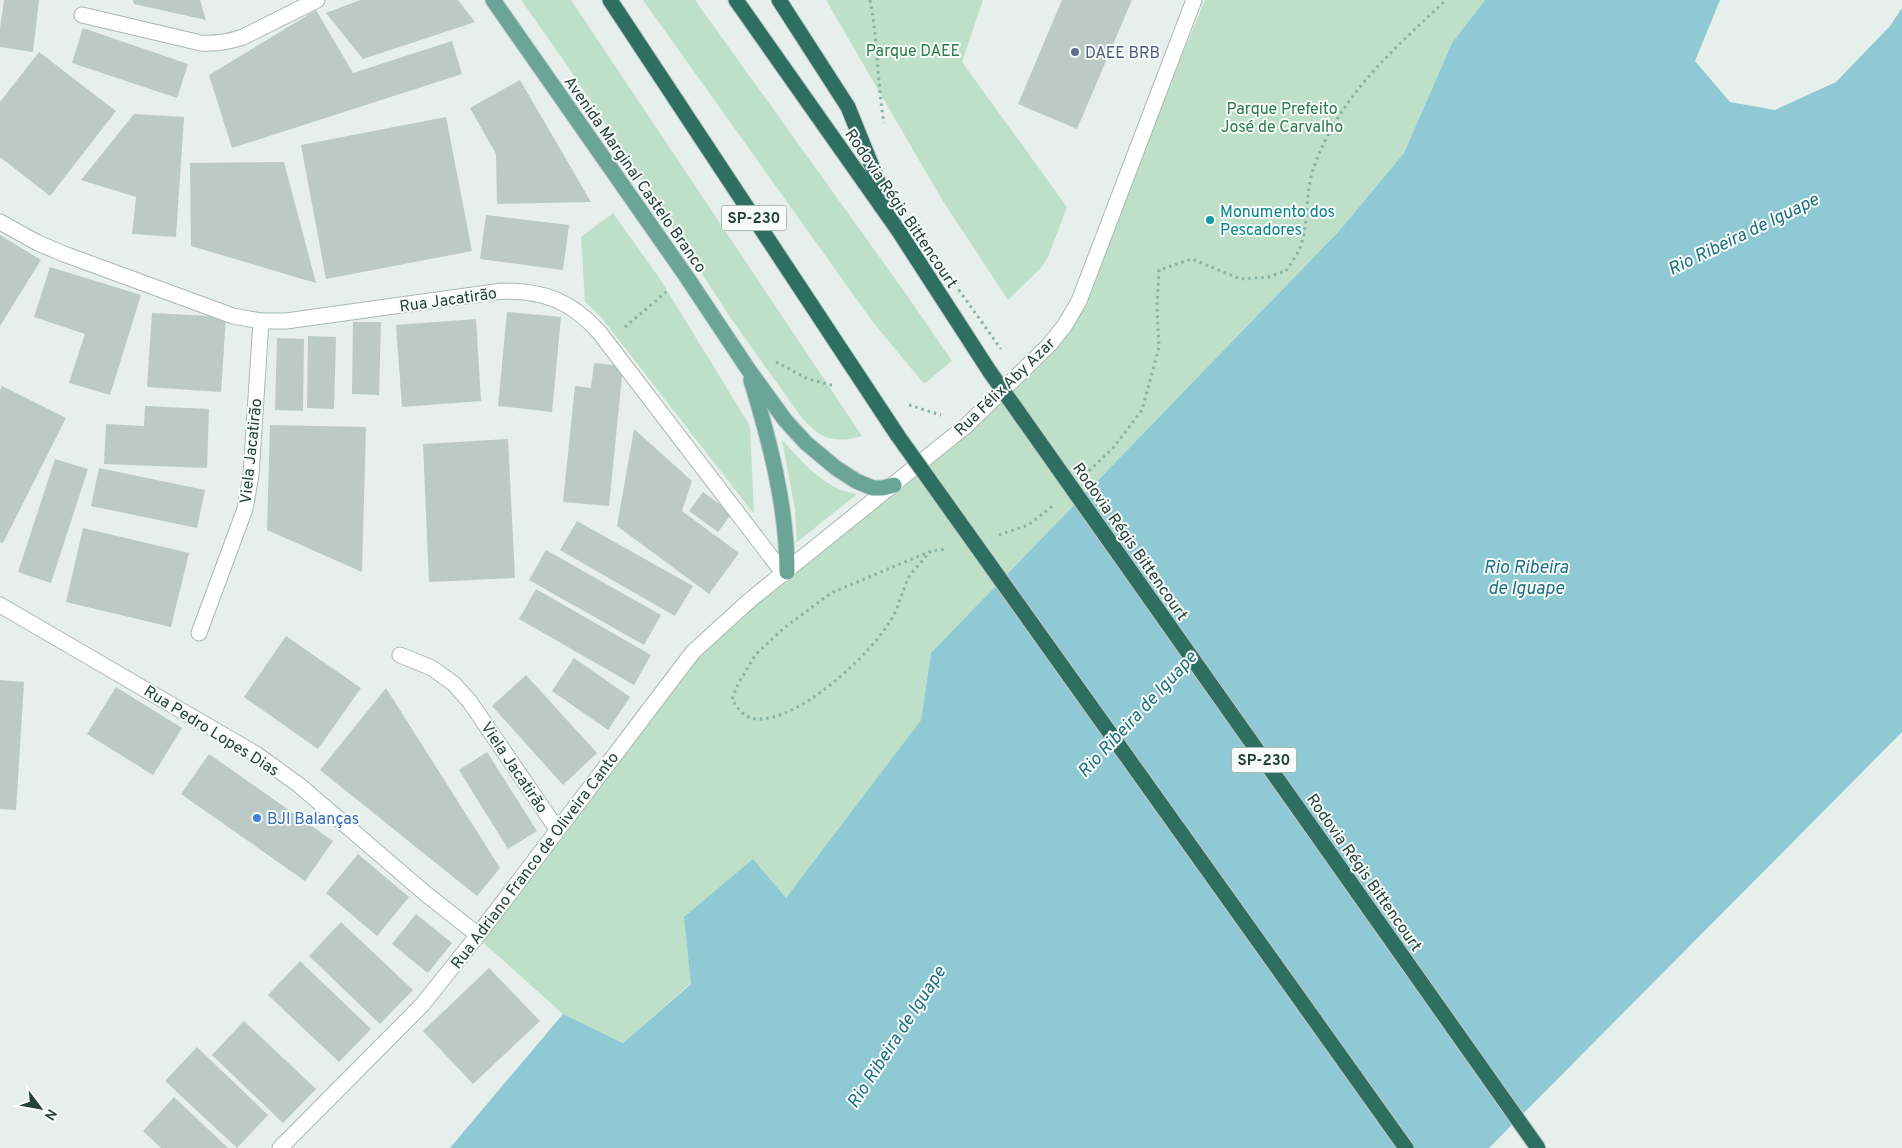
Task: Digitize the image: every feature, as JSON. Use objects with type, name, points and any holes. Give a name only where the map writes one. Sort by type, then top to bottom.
[{"type":"highway","name":"SP-230","points":[[610,0],[898,436],[1406,1148]]},
{"type":"highway","name":"Rodovia Régis Bittencourt","points":[[736,0],[898,230],[990,372],[1538,1148]]},
{"type":"highway","points":[[779,0],[848,107],[898,230]]},
{"type":"main road","name":"Avenida Marginal Castelo Branco","points":[[493,0],[686,276],[748,370],[795,432],[836,468],[864,485],[883,488],[894,485]]},
{"type":"main road","name":"Avenida Marginal Castelo Branco","points":[[748,370],[770,445],[787,547],[785,573]]},
{"type":"street","points":[[82,15],[202,43],[216,44],[244,37],[317,0]]},
{"type":"street","name":"Rua Félix Aby Azar","points":[[785,573],[967,425],[1050,344],[1065,325],[1092,269],[1194,0]]},
{"type":"street","name":"Rua Jacatirão","points":[[0,222],[18,233],[64,254],[233,316],[261,321],[286,321],[502,291],[525,291],[542,294],[560,301],[588,319],[785,573]]},
{"type":"street","name":"Viela Jacatirão","points":[[199,633],[245,508],[251,475],[261,321]]},
{"type":"street","name":"Rua Adriano Franco de Oliveira Canto","points":[[280,1148],[422,1004],[478,935],[693,652],[743,606],[785,573]]},
{"type":"street","name":"Rua Pedro Lopes Dias","points":[[0,606],[256,754],[299,785],[426,894],[478,935]]},
{"type":"street","name":"Viela Jacatirão","points":[[400,655],[432,668],[454,684],[470,702],[557,829]]},
{"type":"path","points":[[870,0],[874,20],[880,102],[886,132]]},
{"type":"path","points":[[1085,475],[1113,448],[1142,410],[1159,347],[1157,307],[1159,270],[1192,259],[1240,279],[1268,277],[1286,271],[1301,246],[1312,172],[1335,121],[1357,89],[1446,0]]},
{"type":"path","points":[[932,251],[936,258]]},
{"type":"path","points":[[607,342],[686,276]]},
{"type":"path","points":[[992,538],[1028,525],[1056,503]]},
{"type":"path","points":[[931,551],[909,577],[892,620],[863,657],[821,694],[782,714],[757,719],[739,711],[732,699],[738,684],[756,654],[784,628],[831,593],[931,551],[956,548]]},
{"type":"green space","points":[[521,0],[571,0],[862,436],[844,440],[829,438],[815,431],[802,418],[730,317],[567,65]]},
{"type":"green space","points":[[643,0],[695,0],[952,361],[924,384],[872,321]]},
{"type":"green space","name":"Parque DAEE","points":[[826,0],[983,0],[962,62],[1067,207],[1048,257],[1041,268],[1008,300],[941,198]]},
{"type":"green space","name":"Parque Prefeito José de Carvalho","points":[[1205,0],[1485,0],[1452,43],[1404,153],[1340,230],[931,653],[921,720],[786,899],[623,1043],[563,1014],[478,938],[693,654],[1049,349],[1091,274]]},
{"type":"green space","points":[[613,213],[660,279],[750,426],[754,514],[601,317],[585,302],[581,237]]},
{"type":"green space","points":[[782,440],[815,474],[834,487],[857,494],[797,542],[795,510]]},
{"type":"water","name":"Rio Ribeira de Iguape","points":[[1485,0],[1720,0],[1695,61],[1730,102],[1775,110],[1836,82],[1890,26],[1902,8],[1902,732],[1489,1148],[450,1148],[563,1014],[623,1043],[691,984],[684,917],[753,859],[786,898],[921,720],[931,653],[1340,230],[1404,153],[1452,43]]},
{"type":"building","points":[[4,0],[39,0],[33,52],[0,47],[0,28]]},
{"type":"building","points":[[133,0],[200,0],[206,20],[134,4]]},
{"type":"building","points":[[360,0],[458,0],[475,22],[363,59],[326,13]]},
{"type":"building","name":"DAEE BRB","points":[[1062,0],[1132,0],[1077,129],[1018,104]]},
{"type":"building","points":[[316,10],[353,73],[452,41],[462,74],[232,148],[209,75]]},
{"type":"building","points":[[83,28],[188,64],[177,98],[72,63]]},
{"type":"building","points":[[39,52],[116,111],[50,196],[0,157],[0,102]]},
{"type":"building","points":[[520,80],[591,202],[497,204],[496,154],[470,108]]},
{"type":"building","points":[[134,114],[184,117],[176,237],[132,234],[136,197],[81,180]]},
{"type":"building","points":[[446,117],[472,251],[326,279],[301,145]]},
{"type":"building","points":[[284,162],[316,283],[191,246],[190,163]]},
{"type":"building","points":[[486,215],[569,225],[563,270],[480,259]]},
{"type":"building","points":[[0,235],[41,260],[0,326]]},
{"type":"building","points":[[50,267],[141,295],[110,395],[69,383],[85,334],[34,317]]},
{"type":"building","points":[[507,312],[561,317],[552,412],[498,406]]},
{"type":"building","points":[[152,313],[226,317],[221,392],[147,387]]},
{"type":"building","points":[[476,319],[481,401],[402,407],[396,325]]},
{"type":"building","points":[[353,322],[381,322],[379,395],[352,394]]},
{"type":"building","points":[[308,336],[336,337],[334,409],[307,408]]},
{"type":"building","points":[[277,338],[304,339],[303,411],[275,410]]},
{"type":"building","points":[[594,363],[623,366],[609,506],[563,502],[575,386],[591,388]]},
{"type":"building","points":[[2,386],[66,418],[3,543],[0,542],[0,390]]},
{"type":"building","points":[[145,406],[209,409],[207,468],[104,464],[106,424],[144,426]]},
{"type":"building","points":[[270,425],[366,427],[362,572],[267,530]]},
{"type":"building","points":[[634,429],[692,481],[682,511],[739,553],[709,594],[617,526]]},
{"type":"building","points":[[508,439],[515,578],[429,582],[423,444]]},
{"type":"building","points":[[55,459],[88,469],[51,583],[18,572]]},
{"type":"building","points":[[99,468],[205,490],[197,528],[91,506]]},
{"type":"building","points":[[703,492],[732,513],[718,532],[689,511]]},
{"type":"building","points":[[577,521],[693,586],[675,616],[560,550]]},
{"type":"building","points":[[83,528],[189,553],[171,627],[66,602]]},
{"type":"building","points":[[546,550],[661,615],[644,645],[529,580]]},
{"type":"building","points":[[536,589],[651,655],[634,685],[519,619]]},
{"type":"building","points":[[286,636],[361,688],[318,749],[244,697]]},
{"type":"building","points":[[574,658],[630,697],[608,730],[552,691]]},
{"type":"building","points":[[526,675],[597,753],[563,785],[492,706]]},
{"type":"building","points":[[0,680],[24,682],[16,810],[0,809]]},
{"type":"building","points":[[116,687],[182,728],[153,775],[87,734]]},
{"type":"building","points":[[386,688],[500,868],[477,896],[320,770]]},
{"type":"building","points":[[487,752],[537,831],[508,849],[459,770]]},
{"type":"building","name":"BJI Balanças","points":[[209,754],[333,841],[305,881],[181,794]]},
{"type":"building","points":[[358,854],[409,897],[377,936],[326,893]]},
{"type":"building","points":[[416,914],[452,943],[428,973],[392,944]]},
{"type":"building","points":[[341,922],[413,990],[380,1024],[309,956]]},
{"type":"building","points":[[300,961],[371,1029],[339,1062],[268,995]]},
{"type":"building","points":[[489,968],[540,1021],[473,1084],[423,1031]]},
{"type":"building","points":[[244,1021],[316,1089],[283,1123],[212,1055]]},
{"type":"building","points":[[197,1047],[268,1115],[237,1148],[165,1081]]},
{"type":"building","points":[[174,1097],[228,1148],[161,1148],[143,1131]]},
{"type":"place","name":"DAEE BRB","points":[[1075,52]]},
{"type":"place","name":"Monumento dos Pescadores","points":[[1210,220]]},
{"type":"place","name":"BJI Balanças","points":[[257,818]]}]
